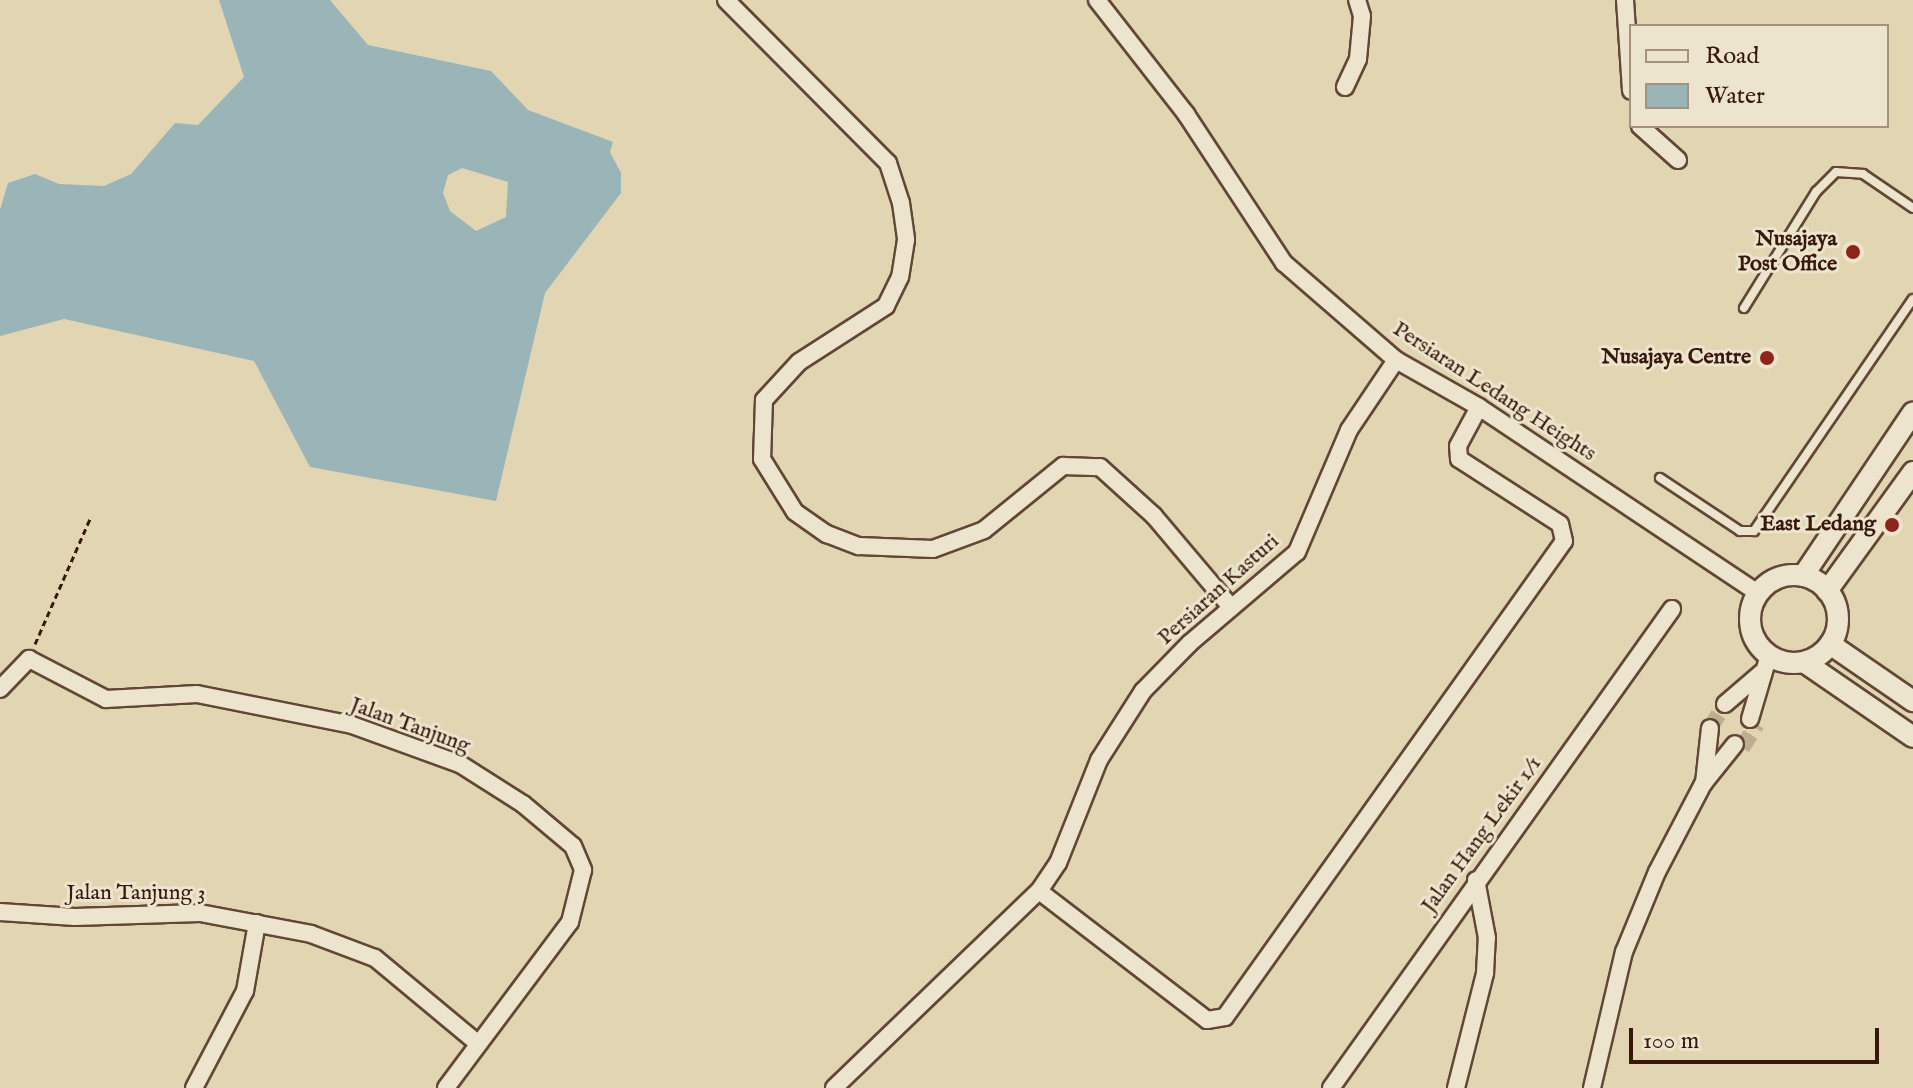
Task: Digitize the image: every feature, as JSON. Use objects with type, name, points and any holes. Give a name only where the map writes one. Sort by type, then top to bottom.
[{"type":"street","points":[[726,0],[888,163],[901,203],[906,240],[900,277],[886,306],[799,362],[764,400],[762,459],[795,512],[827,534],[859,546],[933,549],[984,530],[1063,466],[1100,467],[1154,516],[1230,606]]},
{"type":"street","name":"Persiaran Ledang Heights","points":[[1097,0],[1186,114],[1284,263],[1396,360],[1479,407],[1758,593]]},
{"type":"street","points":[[1345,87],[1358,59],[1362,16],[1357,0]]},
{"type":"street","points":[[1625,0],[1629,61]]},
{"type":"street","points":[[1642,128],[1678,160]]},
{"type":"street","name":"Persiaran Kasturi","points":[[834,1088],[1039,891],[1058,863],[1099,760],[1143,691],[1230,606],[1266,583],[1297,552],[1349,430],[1396,360]]},
{"type":"street","points":[[1039,891],[1207,1020],[1225,1017],[1564,541],[1560,524],[1459,459],[1458,446],[1479,407]]},
{"type":"street","points":[[1803,576],[1913,412]]},
{"type":"street","points":[[1827,591],[1913,472]]},
{"type":"street","points":[[1729,706],[1765,664],[1804,662],[1830,644],[1838,617],[1827,591],[1803,576],[1778,578],[1758,593],[1750,626],[1765,664],[1753,722]]},
{"type":"street","name":"Jalan Hang Lekir 1/1","points":[[1331,1088],[1476,880],[1672,609]]},
{"type":"street","points":[[1830,644],[1913,701]]},
{"type":"street","points":[[0,689],[29,659]]},
{"type":"street","name":"Jalan Tanjung","points":[[29,659],[106,699],[197,694],[352,725],[460,764],[523,804],[573,846],[583,870],[570,922],[476,1042],[446,1088]]},
{"type":"street","points":[[1804,662],[1913,737]]},
{"type":"street","points":[[1703,784],[1714,730]]},
{"type":"street","points":[[1592,1088],[1624,952],[1657,872],[1703,784],[1738,746]]},
{"type":"street","points":[[1456,1088],[1485,973],[1487,938],[1476,880]]},
{"type":"street","name":"Jalan Tanjung 3","points":[[0,912],[75,917],[200,913],[311,934],[375,958],[476,1042]]},
{"type":"street","points":[[194,1088],[245,991],[257,923]]},
{"type":"lane","points":[[1744,308],[1816,192],[1836,172],[1863,174],[1913,207]]},
{"type":"lane","points":[[1660,478],[1740,531],[1754,531],[1913,299]]},
{"type":"path","points":[[29,659],[90,519]]},
{"type":"water","points":[[219,0],[330,0],[368,45],[491,71],[528,110],[613,142],[610,152],[621,173],[621,193],[545,293],[496,501],[310,467],[254,361],[64,319],[0,336],[0,210],[8,183],[35,174],[59,184],[104,186],[131,174],[175,123],[198,125],[244,77]],"holes":[[[462,168],[508,182],[506,217],[476,231],[450,211],[443,193],[448,175]]]},
{"type":"tunnel","points":[[1710,728],[1725,704]]},
{"type":"tunnel","points":[[1742,748],[1757,724]]},
{"type":"place","name":"Nusajaya Post Office","points":[[1853,252]]},
{"type":"place","name":"Nusajaya Centre","points":[[1767,358]]},
{"type":"place","name":"East Ledang","points":[[1892,525]]}]
